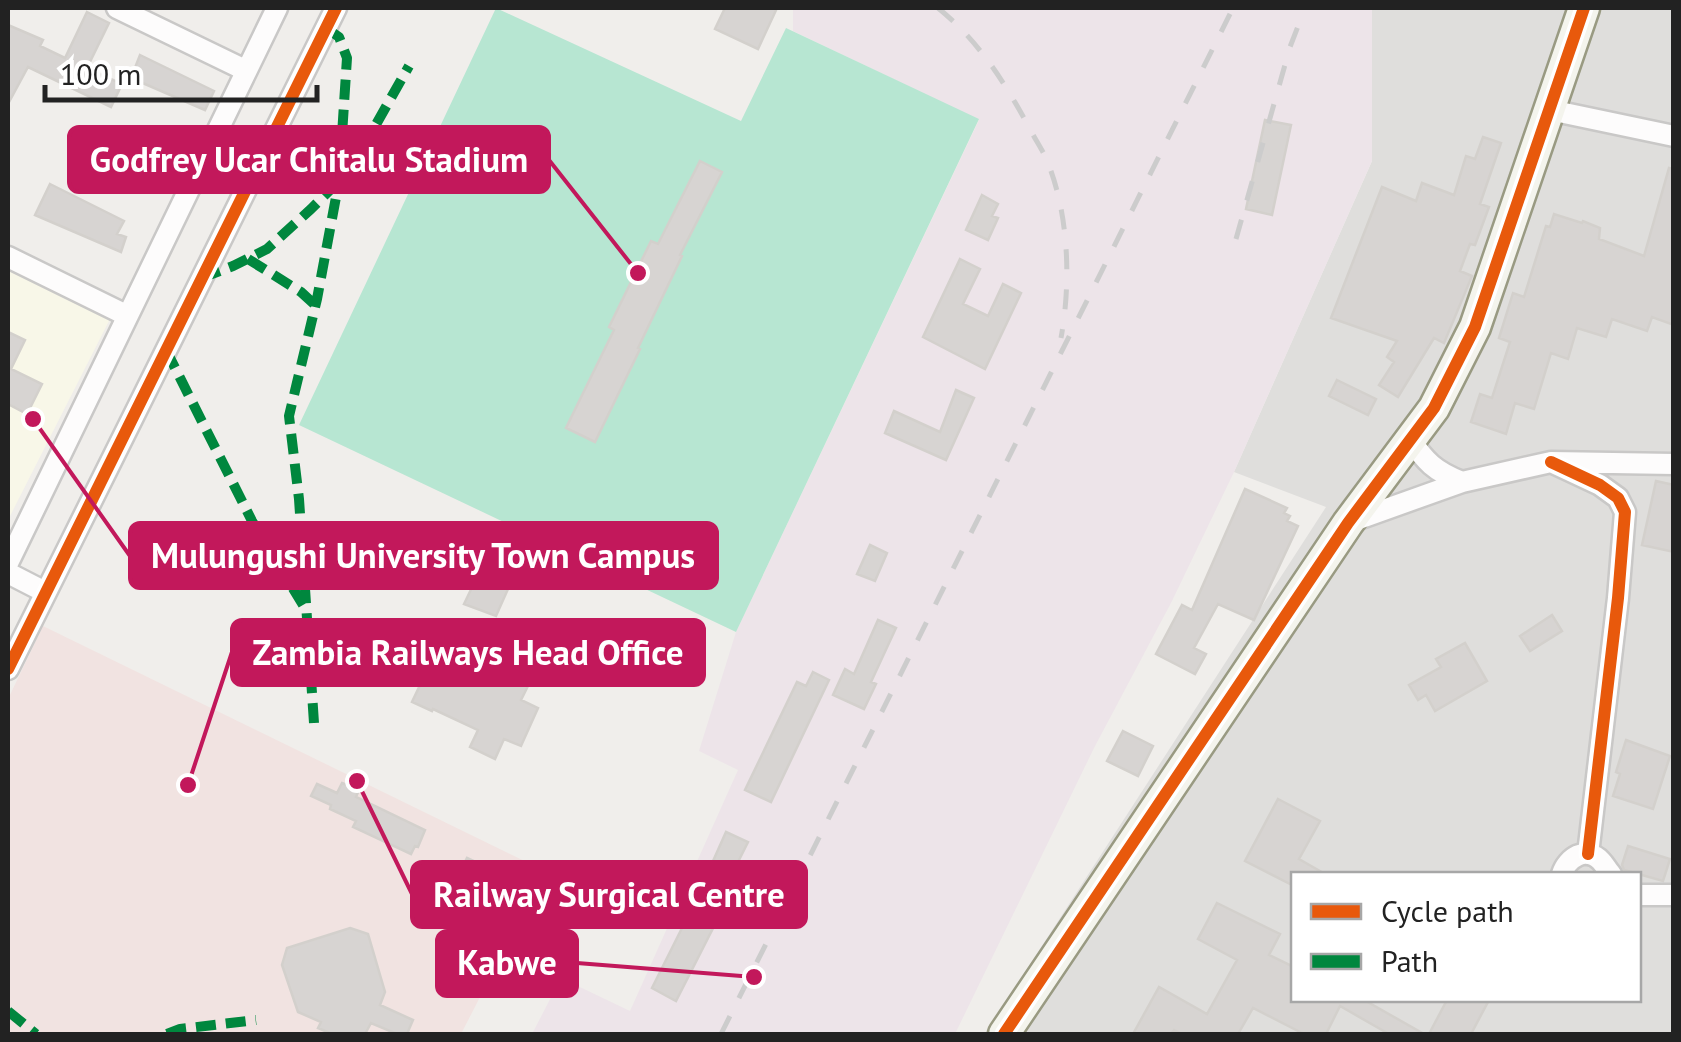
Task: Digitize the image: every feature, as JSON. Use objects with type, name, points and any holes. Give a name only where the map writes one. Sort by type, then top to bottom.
[{"type":"street","points":[[117,8],[245,70]]},
{"type":"street","points":[[8,563],[277,8]]},
{"type":"street","points":[[8,669],[336,8]]},
{"type":"street","points":[[1004,1034],[1348,523],[1434,408],[1475,327],[1584,8]]},
{"type":"street","points":[[1550,110],[1674,136]]},
{"type":"street","points":[[8,257],[126,315]]},
{"type":"street","points":[[1409,438],[1428,464],[1462,482]]},
{"type":"street","points":[[1348,523],[1462,482],[1551,462],[1674,464]]},
{"type":"street","points":[[1551,462],[1600,484],[1618,498],[1625,512],[1588,854]]},
{"type":"street","points":[[8,573],[45,592]]},
{"type":"street","points":[[1563,872],[1573,857],[1588,854],[1600,860],[1607,872]]},
{"type":"street","points":[[1641,893],[1674,896]]},
{"type":"shaded area","points":[[793,8],[1372,8],[1372,161],[1234,472],[955,1034],[532,1034],[561,978],[630,1011],[738,770],[699,751],[736,632],[979,120],[793,31]]},
{"type":"shaded area","points":[[1372,8],[1673,8],[1673,1034],[985,1034],[1326,507],[1234,472],[1372,161]]},
{"type":"shaded area","points":[[8,270],[110,319],[8,520]]},
{"type":"shaded area","points":[[43,626],[545,871],[461,1034],[8,1034],[8,699]]},
{"type":"green space","points":[[496,8],[741,121],[786,28],[979,119],[736,632],[299,425]]},
{"type":"building","points":[[725,8],[777,8],[758,49],[715,29]]},
{"type":"building","points":[[87,12],[109,23],[87,68],[122,84],[111,107],[28,67],[8,104],[8,25],[43,40],[40,46],[65,58]]},
{"type":"building","points":[[140,55],[214,91],[205,110],[131,78]]},
{"type":"building","points":[[1265,120],[1291,125],[1272,215],[1246,209]]},
{"type":"building","points":[[1483,137],[1501,143],[1480,204],[1489,207],[1460,271],[1472,276],[1444,343],[1434,338],[1398,397],[1379,385],[1394,362],[1387,357],[1397,341],[1331,318],[1382,187],[1416,201],[1422,183],[1454,195],[1466,156],[1475,159]]},
{"type":"building","points":[[700,161],[722,172],[595,442],[566,428],[614,330],[609,327],[651,241],[658,244]]},
{"type":"building","points":[[1669,168],[1674,169],[1674,325],[1652,317],[1647,331],[1612,319],[1606,337],[1577,328],[1568,359],[1551,353],[1534,409],[1515,403],[1506,434],[1471,422],[1480,394],[1492,398],[1510,342],[1499,338],[1513,293],[1524,297],[1546,226],[1550,227],[1554,214],[1600,228],[1599,239],[1644,256]]},
{"type":"building","points":[[50,184],[124,221],[117,234],[126,237],[121,252],[35,215]]},
{"type":"building","points":[[982,195],[998,204],[992,216],[998,218],[988,240],[966,230]]},
{"type":"building","points":[[960,259],[980,269],[963,304],[988,316],[1003,284],[1021,293],[985,369],[923,337]]},
{"type":"building","points":[[8,332],[25,340],[11,369],[42,384],[27,414],[8,404]]},
{"type":"building","points":[[1337,380],[1376,399],[1368,415],[1329,396]]},
{"type":"building","points":[[956,390],[974,398],[946,460],[885,433],[894,411],[940,432]]},
{"type":"building","points":[[1656,481],[1674,485],[1674,552],[1642,545]]},
{"type":"building","points":[[1245,489],[1287,508],[1287,521],[1298,526],[1254,620],[1218,604],[1194,648],[1206,654],[1195,674],[1156,654],[1182,605],[1192,610]]},
{"type":"building","points":[[514,537],[528,544],[496,616],[464,604],[492,546],[507,552]]},
{"type":"building","points":[[870,545],[887,553],[875,581],[857,574]]},
{"type":"building","points":[[1552,615],[1562,631],[1530,651],[1520,636]]},
{"type":"building","points":[[878,620],[896,628],[871,682],[876,684],[864,709],[833,695],[845,669],[854,674]]},
{"type":"building","points":[[442,639],[529,684],[521,700],[538,708],[521,746],[504,739],[495,759],[470,747],[478,730],[412,702]]},
{"type":"building","points":[[1465,643],[1487,681],[1435,711],[1426,695],[1418,700],[1409,685],[1441,667],[1436,659]]},
{"type":"building","points":[[813,672],[829,680],[771,802],[745,790],[797,682],[806,686]]},
{"type":"building","points":[[1123,731],[1153,746],[1138,776],[1107,761]]},
{"type":"building","points":[[1626,740],[1670,756],[1653,809],[1613,796]]},
{"type":"building","points":[[342,783],[359,790],[356,797],[425,830],[418,847],[411,854],[353,827],[356,821],[311,796],[317,784],[337,793]]},
{"type":"building","points":[[1278,799],[1320,821],[1299,859],[1322,872],[1291,872],[1291,884],[1245,861]]},
{"type":"building","points":[[726,832],[748,842],[732,874],[739,877],[676,1001],[652,988],[682,928],[663,919],[683,878],[701,888]]},
{"type":"building","points":[[1628,846],[1670,859],[1663,881],[1624,870]]},
{"type":"building","points":[[467,858],[506,876],[496,897],[457,878]]},
{"type":"building","points":[[1217,903],[1280,934],[1269,955],[1291,966],[1291,1002],[1368,1002],[1424,1034],[1389,1034],[1340,1006],[1326,1034],[1304,1034],[1253,1008],[1238,1034],[1182,1034],[1174,1030],[1171,1034],[1133,1034],[1159,987],[1207,1014],[1237,960],[1198,939]]},
{"type":"building","points":[[350,928],[368,934],[385,992],[380,1005],[413,1020],[407,1034],[371,1023],[365,1034],[332,1034],[318,1028],[321,1022],[298,1012],[282,965],[287,948]]},
{"type":"building","points":[[1446,1002],[1488,1002],[1471,1034],[1429,1034]]},
{"type":"railway","points":[[938,8],[990,64],[1048,163],[1060,205],[1066,250],[1061,338]]},
{"type":"railway","points":[[721,1034],[1233,8]]},
{"type":"railway","points":[[1236,239],[1290,47],[1305,8]]},
{"type":"marked path","points":[[314,723],[299,499],[289,416],[317,299],[339,181],[347,58],[339,37],[326,28]]},
{"type":"marked path","points":[[201,278],[267,249],[339,181],[409,66]]},
{"type":"marked path","points":[[248,259],[315,305]]},
{"type":"marked path","points":[[166,350],[252,521],[303,605]]},
{"type":"marked path","points":[[8,1011],[36,1034]]},
{"type":"marked path","points":[[167,1034],[256,1020]]},
{"type":"cycle path","points":[[8,669],[336,8]]},
{"type":"cycle path","points":[[1004,1034],[1348,523],[1434,408],[1475,327],[1584,8]]},
{"type":"cycle path","points":[[1551,462],[1600,485],[1618,498],[1625,512],[1588,854]]},
{"type":"place","name":"Godfrey Ucar Chitalu Stadium","points":[[638,273]]},
{"type":"place","name":"Mulungushi University Town Campus","points":[[33,419]]},
{"type":"place","name":"Railway Surgical Centre","points":[[357,781]]},
{"type":"place","name":"Zambia Railways Head Office","points":[[188,785]]},
{"type":"place","name":"Kabwe","points":[[754,977]]}]
